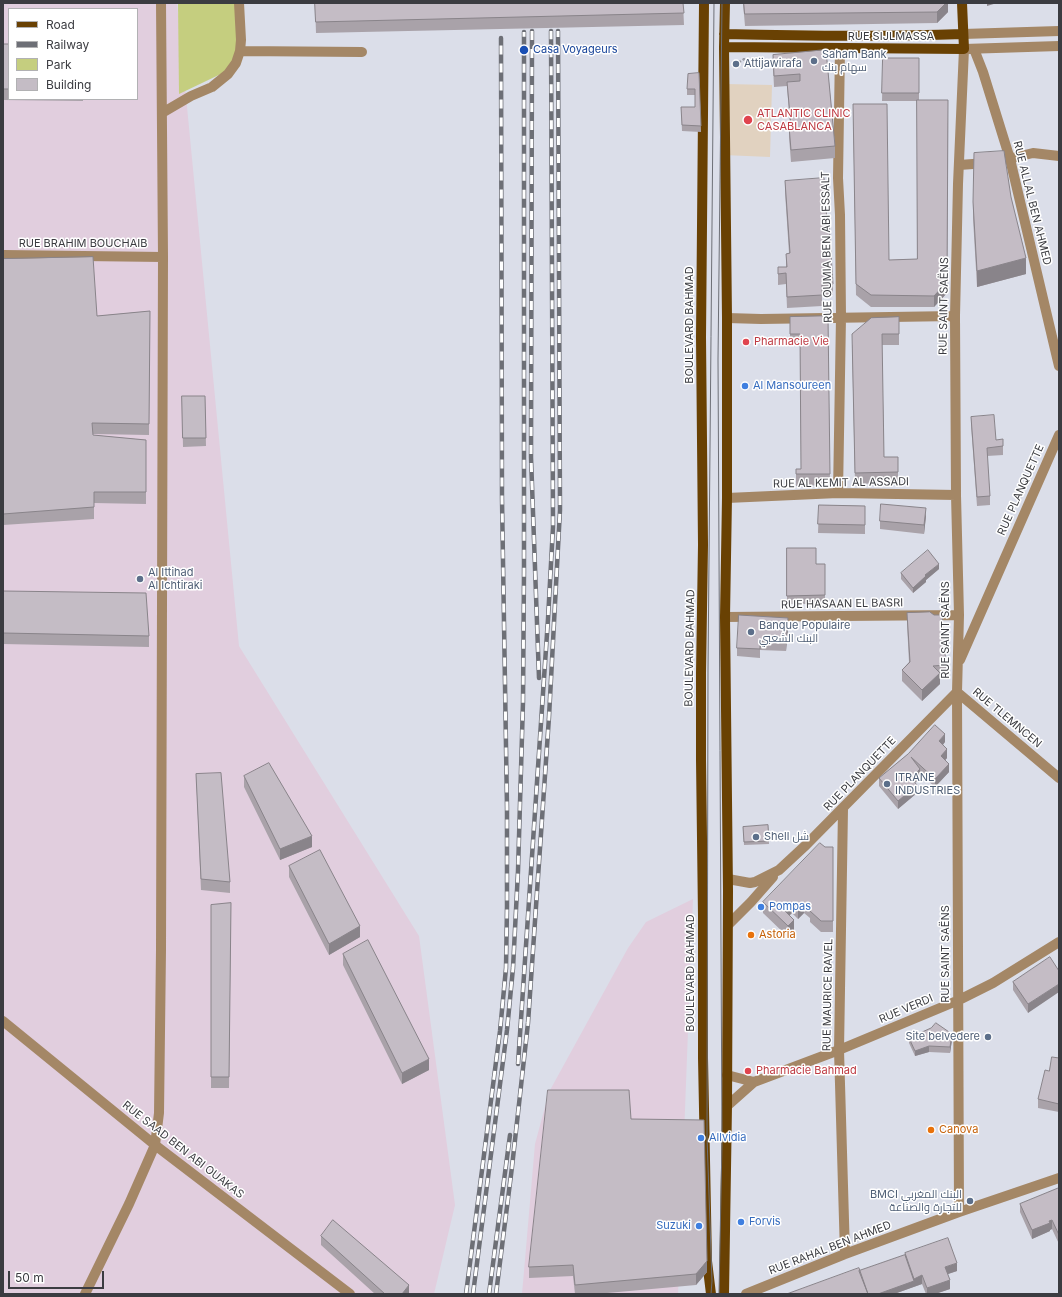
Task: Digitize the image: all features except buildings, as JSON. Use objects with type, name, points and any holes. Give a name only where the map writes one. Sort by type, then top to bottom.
[{"type":"main road","name":"BOULEVARD BAHMAD","points":[[704,3],[701,760],[703,1058],[707,1261],[710,1294]]},
{"type":"main road","points":[[724,1294],[728,925],[726,617],[728,498],[724,47],[725,3]]},
{"type":"main road","points":[[962,3],[963,34],[969,49]]},
{"type":"main road","name":"RUE SIJLMASSA","points":[[724,34],[890,36],[963,34]]},
{"type":"main road","name":"RUE SIJLMASSA","points":[[724,47],[969,49]]},
{"type":"street","points":[[85,1294],[129,1204],[155,1145],[159,1113],[161,950],[161,3]]},
{"type":"street","points":[[162,113],[191,96],[212,87],[228,74],[236,63],[240,51],[241,40],[239,3]]},
{"type":"street","name":"RUE SIJLMASSA","points":[[963,34],[1059,31]]},
{"type":"street","name":"RUE SIJLMASSA","points":[[969,49],[1059,46]]},
{"type":"street","name":"RUE OUMIA BEN ABI ESSALT","points":[[838,493],[841,317],[840,215],[838,178],[840,49]]},
{"type":"street","name":"RUE ALLAL BEN AHMED","points":[[969,49],[983,72],[1010,158],[1059,366]]},
{"type":"street","name":"RUE SAINT SAËNS","points":[[959,1212],[957,692],[959,615],[956,495],[955,316],[959,165],[969,49]]},
{"type":"street","points":[[240,51],[362,52]]},
{"type":"street","points":[[959,165],[991,163],[1033,152],[1059,156]]},
{"type":"street","name":"RUE BRAHIM BOUCHAIB","points":[[3,255],[162,256]]},
{"type":"street","points":[[727,318],[761,319],[955,316]]},
{"type":"street","name":"RUE PLANQUETTE","points":[[958,666],[1059,435]]},
{"type":"street","name":"RUE AL KEMIT AL ASSADI","points":[[728,498],[838,493],[956,495]]},
{"type":"street","name":"RUE HASAAN EL BASRI","points":[[726,617],[959,615]]},
{"type":"street","name":"RUE PLANQUETTE","points":[[728,925],[747,907],[778,870],[806,845],[957,692]]},
{"type":"street","name":"RUE TLEMNCEN","points":[[957,692],[1059,778]]},
{"type":"street","name":"RUE MAURICE RAVEL","points":[[842,809],[839,1050],[845,1254]]},
{"type":"street","name":"RUE PLANQUETTE","points":[[728,879],[750,883],[778,870]]},
{"type":"street","name":"RUE VERDI","points":[[727,1106],[754,1082],[839,1050],[959,1000],[993,983],[1059,942]]},
{"type":"street","name":"RUE SAAD BEN ABI OUAKAS","points":[[3,1021],[155,1145],[350,1294]]},
{"type":"street","points":[[727,1075],[754,1082]]},
{"type":"street","name":"RUE RAHAL BEN AHMED","points":[[746,1294],[845,1254],[959,1212],[1059,1178]]},
{"type":"shaded area","points":[[3,3],[177,3],[239,646],[419,936],[455,1205],[434,1294],[3,1294]]},
{"type":"shaded area","name":"ATLANTIC CLINIC CASABLANCA","points":[[726,84],[772,85],[770,157],[723,155]]},
{"type":"shaded area","points":[[693,899],[678,1294],[522,1294],[535,1144],[549,1092],[628,948],[646,922]]},
{"type":"green space","points":[[178,3],[244,3],[243,53],[225,72],[179,94]]},
{"type":"tram line","points":[[711,1294],[712,1281],[707,1137],[708,670],[714,3]]},
{"type":"tram line","points":[[719,1294],[722,1142],[718,359],[722,3]]},
{"type":"railway","points":[[532,31],[531,457],[539,678]]},
{"type":"railway","points":[[518,1064],[553,527],[551,31]]},
{"type":"railway","points":[[496,1294],[528,1023],[549,717],[560,510],[558,31]]},
{"type":"railway","points":[[473,1294],[507,1030],[513,968],[518,871],[523,702],[524,571],[524,32]]},
{"type":"railway","points":[[466,1294],[500,1031],[506,968],[507,808],[502,499],[501,38]]},
{"type":"railway","points":[[489,1294],[510,1135]]},
{"type":"place","name":"Casa Voyageurs","points":[[524,50]]},
{"type":"place","name":"Saham Bank سهام بنك","points":[[814,61]]},
{"type":"place","name":"Attijawirafa","points":[[736,64]]},
{"type":"place","name":"ATLANTIC CLINIC CASABLANCA","points":[[748,120]]},
{"type":"place","name":"Pharmacie Vie","points":[[746,342]]},
{"type":"place","name":"Al Mansoureen","points":[[745,386]]},
{"type":"place","name":"Al Ittihad Al Ichtiraki","points":[[140,579]]},
{"type":"place","name":"Banque Populaire البنك الشعبي","points":[[751,632]]},
{"type":"place","name":"ITRANE INDUSTRIES","points":[[887,784]]},
{"type":"place","name":"Shell شل","points":[[756,837]]},
{"type":"place","name":"Pompas","points":[[761,907]]},
{"type":"place","name":"Astoria","points":[[751,935]]},
{"type":"place","name":"Site belvedere","points":[[988,1037]]},
{"type":"place","name":"Pharmacie Bahmad","points":[[748,1071]]},
{"type":"place","name":"Canova","points":[[931,1130]]},
{"type":"place","name":"Allvidia","points":[[701,1138]]},
{"type":"place","name":"BMCI البنك المغربي للتجارة والصناعة","points":[[970,1201]]},
{"type":"place","name":"Forvis","points":[[741,1222]]},
{"type":"place","name":"Suzuki","points":[[699,1226]]}]
